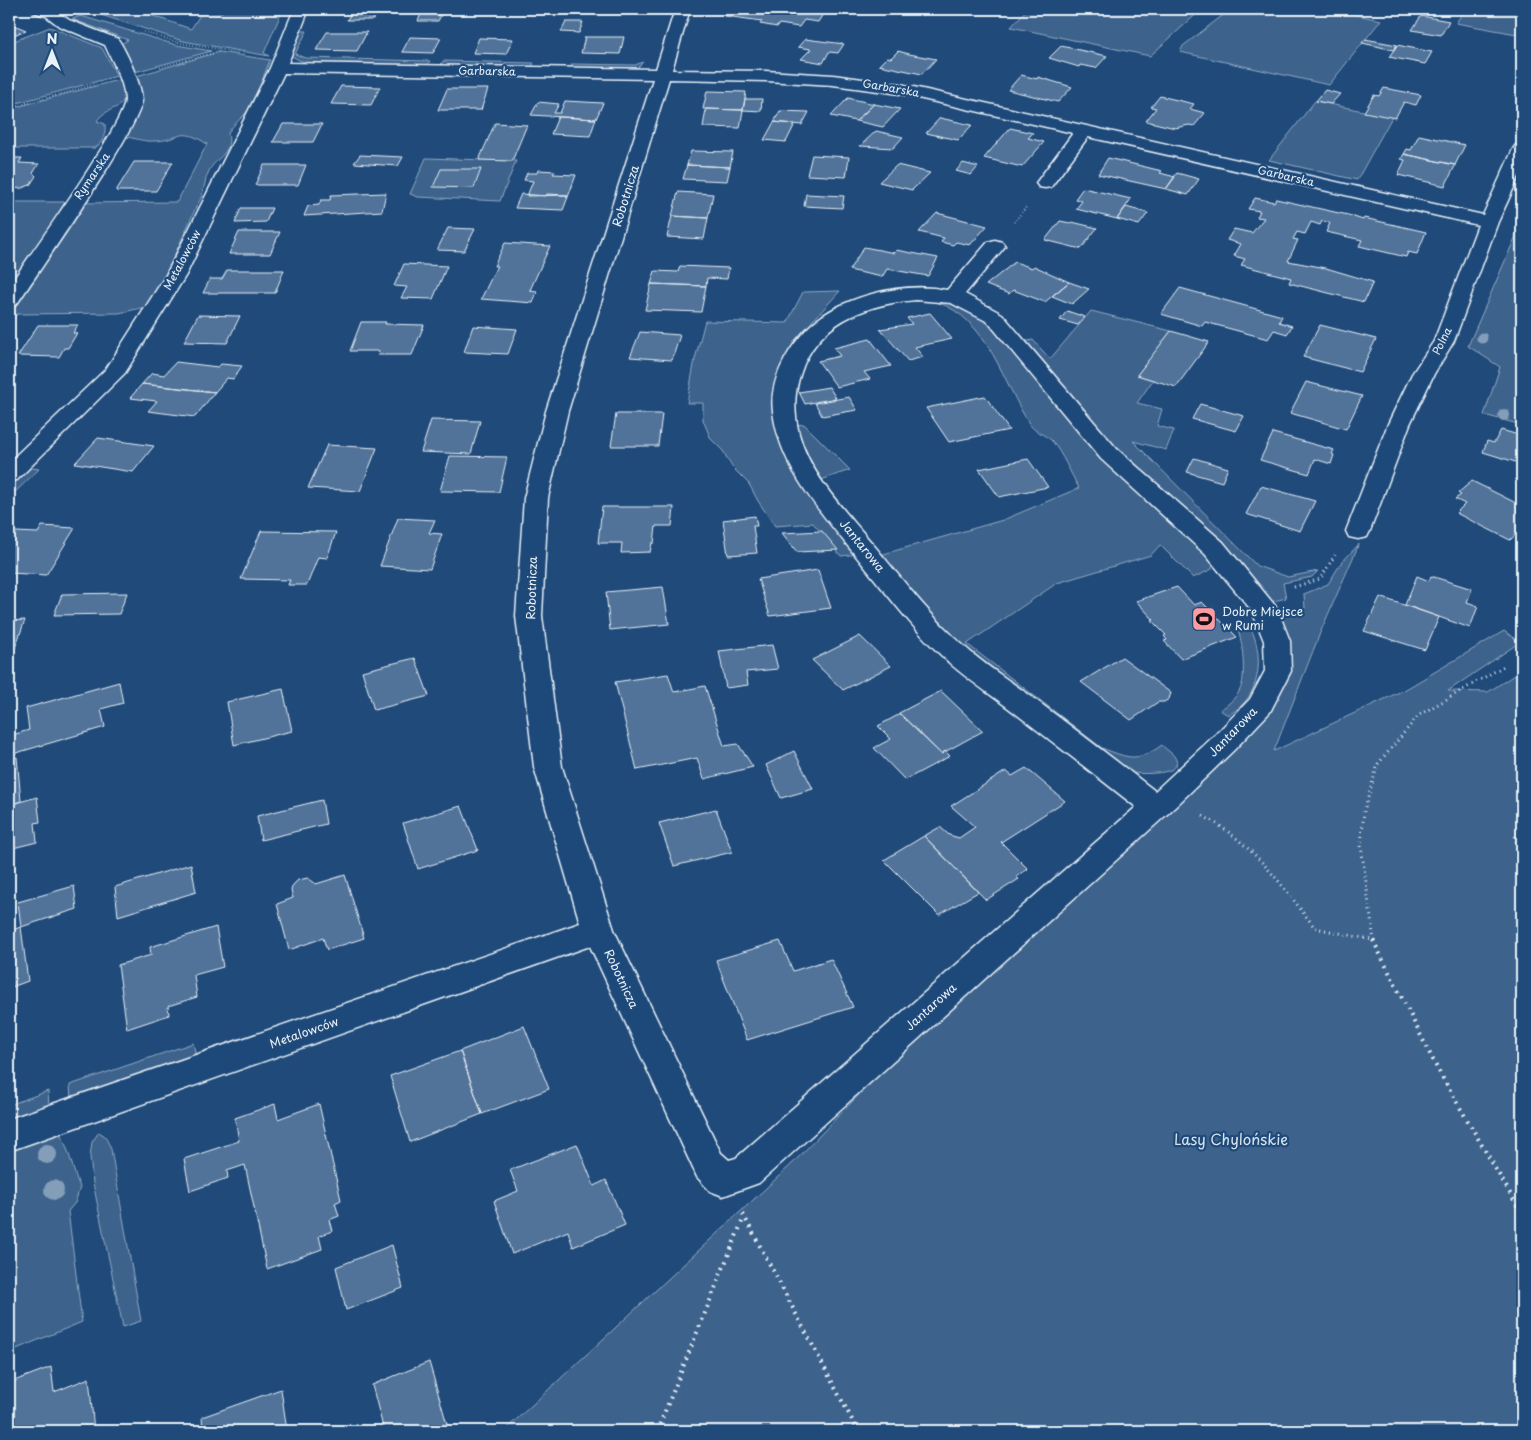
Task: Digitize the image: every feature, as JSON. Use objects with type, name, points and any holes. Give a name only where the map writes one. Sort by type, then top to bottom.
[{"type":"street","name":"Rymarska","points":[[9,301],[121,132],[134,100],[127,76],[112,42],[64,23],[51,13],[39,9]]},
{"type":"street","name":"Metalowców","points":[[9,475],[114,373],[176,275],[278,68],[301,9]]},
{"type":"street","name":"Robotnicza","points":[[683,9],[557,412],[536,498],[529,616],[548,767],[598,930],[709,1165],[723,1179]]},
{"type":"street","name":"Garbarska","points":[[278,68],[766,76],[869,84],[900,89],[1489,222]]},
{"type":"street","points":[[1045,183],[1083,131]]},
{"type":"street","name":"Polna","points":[[1358,531],[1399,424],[1423,374],[1444,341],[1489,222],[1522,148]]},
{"type":"street","points":[[952,297],[995,246]]},
{"type":"street","name":"Jantarowa","points":[[723,1179],[747,1171],[1160,802],[1224,743],[1260,705],[1278,671],[1277,642],[1264,608],[1214,548],[1109,454],[995,318],[974,305],[952,297],[931,294],[878,300],[852,308],[832,317],[805,343],[788,370],[782,408],[790,444],[806,473],[832,509],[905,600],[954,653],[1160,802]]},
{"type":"street","name":"Metalowców","points":[[9,1135],[598,930]]},
{"type":"path","points":[[160,67],[222,50],[180,43]]},
{"type":"path","points":[[9,108],[99,83]]},
{"type":"path","points":[[995,246],[1045,183]]},
{"type":"path","points":[[1294,595],[1293,587],[1320,579],[1337,551]]},
{"type":"path","points":[[1504,666],[1419,715],[1378,764],[1364,811],[1361,845],[1373,940],[1438,1068],[1522,1214]]},
{"type":"path","points":[[1160,802],[1220,824],[1255,853],[1315,928],[1373,940]]},
{"type":"path","points":[[1522,829],[1515,836],[1522,861]]},
{"type":"path","points":[[723,1179],[858,1431]]},
{"type":"path","points":[[657,1431],[744,1216]]},
{"type":"green space","points":[[82,9],[133,9],[191,29],[204,9],[212,9],[211,11],[221,13],[226,9],[283,9],[264,53],[269,56],[183,41]]},
{"type":"green space","points":[[1027,9],[1202,9],[1150,56],[1011,27]]},
{"type":"green space","points":[[1231,9],[1327,9],[1381,20],[1329,85],[1180,52],[1183,46]]},
{"type":"green space","points":[[1465,9],[1522,9],[1522,35],[1456,23]]},
{"type":"green space","points":[[81,16],[176,45],[211,51],[131,73],[117,46],[128,40],[72,19]]},
{"type":"green space","points":[[50,27],[102,48],[117,76],[9,105],[9,43]]},
{"type":"green space","points":[[299,31],[307,31],[295,54],[305,58],[430,61],[427,66],[312,64],[290,55]]},
{"type":"green space","points":[[219,52],[270,60],[258,91],[247,112],[228,133],[229,140],[226,151],[209,171],[201,197],[160,288],[146,307],[119,313],[17,314],[9,326],[9,310],[79,203],[177,202],[207,144],[198,138],[185,135],[151,141],[126,137],[133,77]]},
{"type":"green space","points":[[443,61],[534,63],[531,68],[440,66]]},
{"type":"green space","points":[[643,62],[636,69],[574,69],[571,64],[635,65]]},
{"type":"green space","points":[[118,80],[124,82],[126,92],[124,98],[117,107],[106,112],[97,121],[105,124],[105,131],[102,141],[95,148],[9,148],[9,109]]},
{"type":"green space","points":[[1315,101],[1392,117],[1357,180],[1269,160]]},
{"type":"green space","points":[[426,158],[516,161],[500,201],[418,197],[410,194]]},
{"type":"green space","points":[[9,202],[65,202],[9,294]]},
{"type":"green space","points":[[1522,216],[1522,425],[1484,415],[1500,367],[1468,346],[1515,238]]},
{"type":"green space","points":[[840,291],[795,340],[781,373],[773,406],[779,439],[797,476],[859,554],[841,556],[813,523],[775,526],[749,484],[732,467],[723,451],[711,439],[703,420],[703,403],[687,403],[695,359],[705,321],[787,323],[803,292]]},
{"type":"green space","points":[[937,302],[957,305],[974,313],[1004,337],[1214,561],[1212,569],[1193,578],[1160,545],[1151,555],[1057,583],[967,644],[1102,748],[1132,757],[1146,754],[1162,745],[1174,756],[1177,763],[1174,768],[1159,773],[1126,773],[956,646],[926,613],[880,555],[1003,520],[1079,488],[1056,446],[1030,425],[993,354],[982,338],[970,323],[955,311]]},
{"type":"green space","points":[[1091,311],[1171,331],[1137,375],[1153,380],[1137,403],[1162,409],[1157,426],[1174,430],[1166,450],[1133,441],[1257,566],[1288,577],[1318,571],[1312,577],[1283,583],[1286,598],[1270,602],[1145,482],[1023,342],[1033,340],[1050,359]]},
{"type":"green space","points":[[804,424],[850,470],[821,480],[814,467],[800,452],[797,425]]},
{"type":"green space","points":[[27,467],[39,469],[9,498],[9,485]]},
{"type":"green space","name":"Lasy Chylońskie","points":[[1359,544],[1320,633],[1274,751],[1406,689],[1504,631],[1520,642],[1448,691],[1488,692],[1522,670],[1522,1431],[504,1431],[793,1163],[874,1079],[1022,936],[1220,765],[1244,735],[1269,710],[1290,674],[1289,651],[1278,614],[1305,608],[1304,594],[1328,584],[1341,563]]},
{"type":"green space","points":[[1249,624],[1257,649],[1257,675],[1254,687],[1248,698],[1228,715],[1220,710],[1236,696],[1241,688],[1243,678],[1242,646],[1236,626]]},
{"type":"green space","points":[[193,1043],[196,1056],[71,1100],[70,1085]]},
{"type":"green space","points":[[48,1091],[49,1107],[9,1122],[9,1105]]},
{"type":"green space","points":[[50,1132],[60,1133],[80,1187],[75,1203],[68,1211],[82,1322],[9,1352],[9,1147]]},
{"type":"green space","points":[[99,1132],[105,1136],[111,1149],[141,1321],[123,1327],[93,1183],[90,1157],[92,1142]]},
{"type":"building","points":[[732,9],[812,9],[809,12],[823,14],[818,22],[804,20],[799,27],[779,24],[777,27],[760,24],[762,21],[725,16]]},
{"type":"building","points":[[351,13],[377,13],[373,20],[347,20]]},
{"type":"building","points":[[421,14],[441,15],[438,21],[418,21]]},
{"type":"building","points":[[1421,16],[1449,21],[1441,35],[1412,30]]},
{"type":"building","points":[[566,22],[583,22],[579,33],[561,32]]},
{"type":"building","points":[[9,23],[26,30],[9,37]]},
{"type":"building","points":[[327,32],[367,32],[357,51],[316,50]]},
{"type":"building","points":[[410,37],[441,38],[433,53],[402,52]]},
{"type":"building","points":[[585,37],[624,37],[620,54],[581,53]]},
{"type":"building","points":[[479,38],[513,39],[506,54],[473,53]]},
{"type":"building","points":[[805,39],[844,44],[838,53],[829,52],[823,63],[801,59],[811,49],[798,47]]},
{"type":"building","points":[[1365,39],[1397,45],[1394,50],[1362,43]]},
{"type":"building","points":[[1397,45],[1432,52],[1425,64],[1389,57]]},
{"type":"building","points":[[1061,46],[1107,56],[1096,68],[1080,65],[1079,67],[1049,58]]},
{"type":"building","points":[[898,51],[936,59],[922,74],[879,65],[887,57],[891,58]]},
{"type":"building","points":[[1021,75],[1037,79],[1038,77],[1072,87],[1058,102],[1008,90]]},
{"type":"building","points":[[341,86],[380,87],[371,105],[331,104]]},
{"type":"building","points":[[1384,88],[1421,95],[1416,105],[1404,102],[1395,118],[1364,112],[1374,95],[1379,96]]},
{"type":"building","points":[[447,89],[488,89],[481,110],[438,110]]},
{"type":"building","points":[[1325,90],[1340,94],[1331,104],[1316,101]]},
{"type":"building","points":[[707,91],[746,92],[743,110],[703,109]]},
{"type":"building","points":[[1160,96],[1194,104],[1190,109],[1205,113],[1194,126],[1189,125],[1175,128],[1146,121],[1156,108],[1151,107]]},
{"type":"building","points":[[848,98],[874,104],[856,121],[831,116]]},
{"type":"building","points":[[745,99],[762,99],[761,111],[743,110]]},
{"type":"building","points":[[565,101],[603,103],[596,119],[531,115],[538,102],[559,104],[554,113],[560,113]]},
{"type":"building","points":[[874,104],[900,109],[883,127],[856,121]]},
{"type":"building","points":[[706,109],[743,110],[740,128],[703,127]]},
{"type":"building","points":[[780,111],[809,112],[802,125],[774,122]]},
{"type":"building","points":[[558,117],[596,119],[590,136],[551,134]]},
{"type":"building","points":[[940,118],[972,125],[958,140],[926,133]]},
{"type":"building","points":[[774,122],[795,124],[786,142],[764,140]]},
{"type":"building","points":[[495,123],[527,125],[512,161],[479,160]]},
{"type":"building","points":[[283,124],[322,124],[313,142],[273,142]]},
{"type":"building","points":[[1010,128],[1033,133],[1028,138],[1044,142],[1022,167],[984,158]]},
{"type":"building","points":[[876,131],[903,137],[893,148],[860,146]]},
{"type":"building","points":[[1419,135],[1465,145],[1455,165],[1404,154],[1407,149],[1411,150]]},
{"type":"building","points":[[691,151],[733,152],[730,167],[687,165]]},
{"type":"building","points":[[1404,154],[1455,166],[1445,186],[1398,175],[1405,160],[1401,159]]},
{"type":"building","points":[[360,155],[403,157],[398,166],[354,163]]},
{"type":"building","points":[[812,155],[849,157],[846,177],[807,175]]},
{"type":"building","points":[[9,158],[22,158],[19,163],[39,164],[33,173],[36,176],[30,185],[9,189]]},
{"type":"building","points":[[1108,158],[1162,171],[1160,173],[1175,177],[1166,189],[1098,174]]},
{"type":"building","points":[[134,162],[173,162],[156,191],[116,191]]},
{"type":"building","points":[[963,163],[978,167],[971,175],[956,171]]},
{"type":"building","points":[[264,165],[306,165],[298,185],[255,185]]},
{"type":"building","points":[[687,165],[730,167],[727,181],[683,179]]},
{"type":"building","points":[[897,165],[930,173],[912,190],[879,182]]},
{"type":"building","points":[[441,169],[481,169],[474,188],[433,187]]},
{"type":"building","points":[[538,170],[555,171],[553,174],[576,175],[568,197],[566,197],[567,195],[527,196],[533,181],[524,180],[527,173],[537,173]]},
{"type":"building","points":[[1177,173],[1199,179],[1188,195],[1166,189]]},
{"type":"building","points":[[1083,188],[1131,199],[1117,219],[1076,209],[1082,201],[1075,199]]},
{"type":"building","points":[[678,192],[713,194],[708,218],[672,216]]},
{"type":"building","points":[[386,193],[382,211],[304,216],[308,206],[319,205],[321,200],[330,200],[331,195]]},
{"type":"building","points":[[521,194],[567,195],[566,197],[568,197],[563,210],[515,208]]},
{"type":"building","points":[[806,194],[844,196],[842,208],[804,206]]},
{"type":"building","points":[[1255,198],[1274,202],[1276,199],[1363,220],[1364,218],[1426,232],[1417,254],[1408,252],[1406,257],[1359,246],[1362,240],[1326,232],[1330,223],[1322,221],[1320,225],[1311,222],[1305,234],[1297,232],[1293,239],[1298,240],[1288,261],[1326,268],[1373,282],[1364,302],[1289,283],[1291,278],[1241,265],[1245,259],[1234,256],[1241,244],[1227,240],[1234,229],[1252,233],[1264,218],[1257,217],[1260,211],[1248,209]]},
{"type":"building","points":[[1126,207],[1148,213],[1139,225],[1117,219]]},
{"type":"building","points":[[241,208],[272,208],[266,222],[235,223]]},
{"type":"building","points":[[937,213],[987,226],[970,245],[956,242],[953,245],[941,242],[944,238],[919,232]]},
{"type":"building","points":[[672,216],[708,218],[704,239],[667,237]]},
{"type":"building","points":[[1060,221],[1097,228],[1081,249],[1045,240]]},
{"type":"building","points":[[448,228],[475,229],[464,251],[437,250]]},
{"type":"building","points":[[239,232],[280,232],[270,254],[229,254]]},
{"type":"building","points":[[505,243],[550,246],[530,290],[537,291],[533,303],[481,299],[497,266],[494,266]]},
{"type":"building","points":[[864,247],[895,253],[896,250],[938,258],[928,276],[887,269],[882,277],[849,270]]},
{"type":"building","points":[[1015,262],[1032,268],[1034,266],[1069,282],[1045,302],[1013,290],[1009,294],[986,285]]},
{"type":"building","points":[[404,264],[447,266],[433,299],[401,298],[407,287],[394,286]]},
{"type":"building","points":[[680,266],[729,268],[727,279],[707,278],[706,286],[651,284],[655,271],[678,272]]},
{"type":"building","points":[[227,270],[284,270],[275,293],[203,293],[210,279],[222,279]]},
{"type":"building","points":[[1069,282],[1089,289],[1072,304],[1052,296]]},
{"type":"building","points":[[651,284],[706,286],[701,312],[645,310]]},
{"type":"building","points":[[1180,288],[1282,316],[1279,322],[1292,326],[1287,334],[1274,330],[1268,339],[1205,322],[1202,326],[1161,314]]},
{"type":"building","points":[[1067,311],[1085,317],[1078,325],[1060,320]]},
{"type":"building","points":[[930,313],[952,339],[915,347],[923,357],[908,361],[880,329],[912,324],[907,318]]},
{"type":"building","points":[[198,315],[240,316],[227,343],[184,342]]},
{"type":"building","points":[[361,322],[424,325],[412,355],[378,355],[379,351],[350,351]]},
{"type":"building","points":[[38,325],[78,325],[73,333],[77,333],[68,348],[64,348],[59,357],[18,356]]},
{"type":"building","points":[[1320,325],[1376,339],[1360,372],[1303,357]]},
{"type":"building","points":[[473,326],[517,329],[508,354],[464,352]]},
{"type":"building","points":[[1171,331],[1209,342],[1176,387],[1137,375]]},
{"type":"building","points":[[640,332],[680,335],[672,360],[630,357]]},
{"type":"building","points":[[870,339],[891,366],[864,372],[870,379],[837,387],[818,361],[840,356],[834,348]]},
{"type":"building","points":[[176,362],[218,367],[221,364],[242,366],[233,379],[227,378],[215,392],[142,384],[152,373],[164,375]]},
{"type":"building","points":[[1306,382],[1362,396],[1346,429],[1290,413]]},
{"type":"building","points":[[142,384],[215,392],[195,417],[148,411],[157,401],[130,398]]},
{"type":"building","points":[[829,387],[836,398],[805,404],[799,392]]},
{"type":"building","points":[[985,396],[1009,430],[949,442],[926,408]]},
{"type":"building","points":[[849,397],[857,410],[822,416],[815,403]]},
{"type":"building","points":[[1200,404],[1244,416],[1236,431],[1192,419]]},
{"type":"building","points":[[616,414],[662,414],[658,446],[611,446]]},
{"type":"building","points":[[431,420],[480,421],[471,454],[421,452]]},
{"type":"building","points":[[1501,430],[1522,436],[1522,464],[1483,452],[1487,441],[1494,443]]},
{"type":"building","points":[[1273,433],[1334,450],[1331,464],[1315,459],[1309,474],[1260,460]]},
{"type":"building","points":[[98,438],[154,446],[133,472],[75,463]]},
{"type":"building","points":[[327,445],[377,448],[360,491],[308,488]]},
{"type":"building","points":[[450,456],[507,457],[499,492],[440,491]]},
{"type":"building","points":[[1194,458],[1228,468],[1222,482],[1187,472]]},
{"type":"building","points":[[1028,459],[1048,487],[999,497],[979,469]]},
{"type":"building","points":[[1472,481],[1522,506],[1522,529],[1510,540],[1456,513],[1465,504],[1455,499],[1461,495],[1458,493]]},
{"type":"building","points":[[1261,486],[1315,501],[1300,531],[1246,514]]},
{"type":"building","points":[[602,507],[674,507],[672,526],[656,526],[654,543],[652,543],[650,552],[621,553],[622,543],[598,543]]},
{"type":"building","points":[[755,516],[757,526],[753,526],[757,553],[728,555],[723,520]]},
{"type":"building","points":[[398,518],[435,520],[429,533],[442,534],[430,569],[380,566]]},
{"type":"building","points":[[42,526],[75,528],[46,575],[9,573],[9,542],[16,532],[38,533]]},
{"type":"building","points":[[261,531],[336,532],[327,558],[318,557],[307,585],[288,585],[290,580],[241,579]]},
{"type":"building","points":[[822,531],[838,550],[797,552],[782,533]]},
{"type":"building","points":[[818,570],[831,608],[770,616],[758,579]]},
{"type":"building","points":[[1417,576],[1429,581],[1431,576],[1472,589],[1467,602],[1478,606],[1470,628],[1405,605]]},
{"type":"building","points":[[663,587],[669,624],[610,630],[606,592]]},
{"type":"building","points":[[1177,587],[1194,605],[1202,602],[1237,637],[1181,659],[1164,641],[1167,640],[1164,636],[1166,635],[1136,601]]},
{"type":"building","points":[[127,593],[119,614],[54,615],[62,594]]},
{"type":"building","points":[[1380,597],[1439,617],[1425,650],[1364,631]]},
{"type":"building","points":[[25,620],[11,659],[9,659],[9,621]]},
{"type":"building","points":[[860,636],[891,666],[843,690],[812,660]]},
{"type":"building","points":[[772,645],[778,669],[746,672],[748,685],[726,688],[719,651]]},
{"type":"building","points":[[1122,657],[1171,693],[1169,699],[1164,702],[1158,702],[1131,720],[1081,682]]},
{"type":"building","points":[[415,658],[429,696],[374,710],[362,671]]},
{"type":"building","points":[[668,674],[674,692],[705,686],[724,746],[738,744],[753,767],[704,779],[697,758],[637,770],[615,682]]},
{"type":"building","points":[[119,682],[123,703],[101,709],[105,727],[9,755],[9,736],[29,730],[26,708]]},
{"type":"building","points":[[283,689],[292,731],[234,745],[227,702]]},
{"type":"building","points":[[941,691],[983,731],[941,754],[899,713]]},
{"type":"building","points":[[900,714],[941,754],[945,751],[950,756],[905,780],[874,748],[891,739],[878,726]]},
{"type":"building","points":[[794,751],[813,789],[781,798],[766,765]]},
{"type":"building","points":[[17,757],[21,801],[9,805],[9,759]]},
{"type":"building","points":[[1026,768],[1065,801],[1001,842],[1028,869],[1016,877],[1019,879],[986,900],[924,836],[940,827],[949,835],[959,838],[975,827],[951,806],[1006,771],[1012,776]]},
{"type":"building","points":[[37,797],[40,822],[35,823],[37,842],[9,849],[9,805]]},
{"type":"building","points":[[322,800],[326,824],[261,840],[257,816]]},
{"type":"building","points":[[461,806],[478,850],[418,869],[403,823]]},
{"type":"building","points":[[716,809],[732,852],[674,866],[659,823]]},
{"type":"building","points":[[924,836],[978,892],[939,915],[884,860]]},
{"type":"building","points":[[191,864],[196,892],[118,916],[115,887]]},
{"type":"building","points":[[345,875],[364,938],[327,950],[323,938],[289,950],[277,904],[293,898],[291,890],[298,880],[308,878],[316,884]]},
{"type":"building","points":[[74,886],[77,909],[21,927],[18,902]]},
{"type":"building","points":[[21,927],[28,981],[9,988],[9,931]]},
{"type":"building","points":[[216,927],[223,967],[194,975],[197,997],[168,1006],[169,1015],[127,1029],[118,965],[151,955],[150,947]]},
{"type":"building","points":[[780,941],[793,971],[831,959],[853,1007],[747,1040],[716,960]]},
{"type":"building","points":[[524,1026],[549,1089],[482,1114],[460,1051]]},
{"type":"building","points":[[460,1051],[482,1114],[410,1142],[390,1076]]},
{"type":"building","points":[[275,1104],[278,1119],[319,1104],[341,1200],[335,1203],[339,1216],[329,1220],[332,1231],[319,1236],[322,1249],[267,1269],[245,1165],[227,1171],[228,1178],[190,1191],[184,1159],[239,1141],[235,1118]]},
{"type":"building","points":[[577,1144],[594,1186],[606,1180],[625,1225],[573,1247],[568,1231],[512,1254],[494,1201],[518,1191],[510,1170]]},
{"type":"building","points":[[392,1245],[403,1288],[346,1310],[336,1267]]},
{"type":"building","points":[[429,1362],[449,1431],[384,1431],[372,1385]]},
{"type":"building","points":[[51,1367],[54,1392],[89,1378],[94,1431],[9,1431],[9,1383]]},
{"type":"building","points":[[281,1389],[287,1431],[203,1431],[202,1417]]},
{"type":"place","name":"Dobre Miejsce w Rumi","points":[[1204,619]]}]
